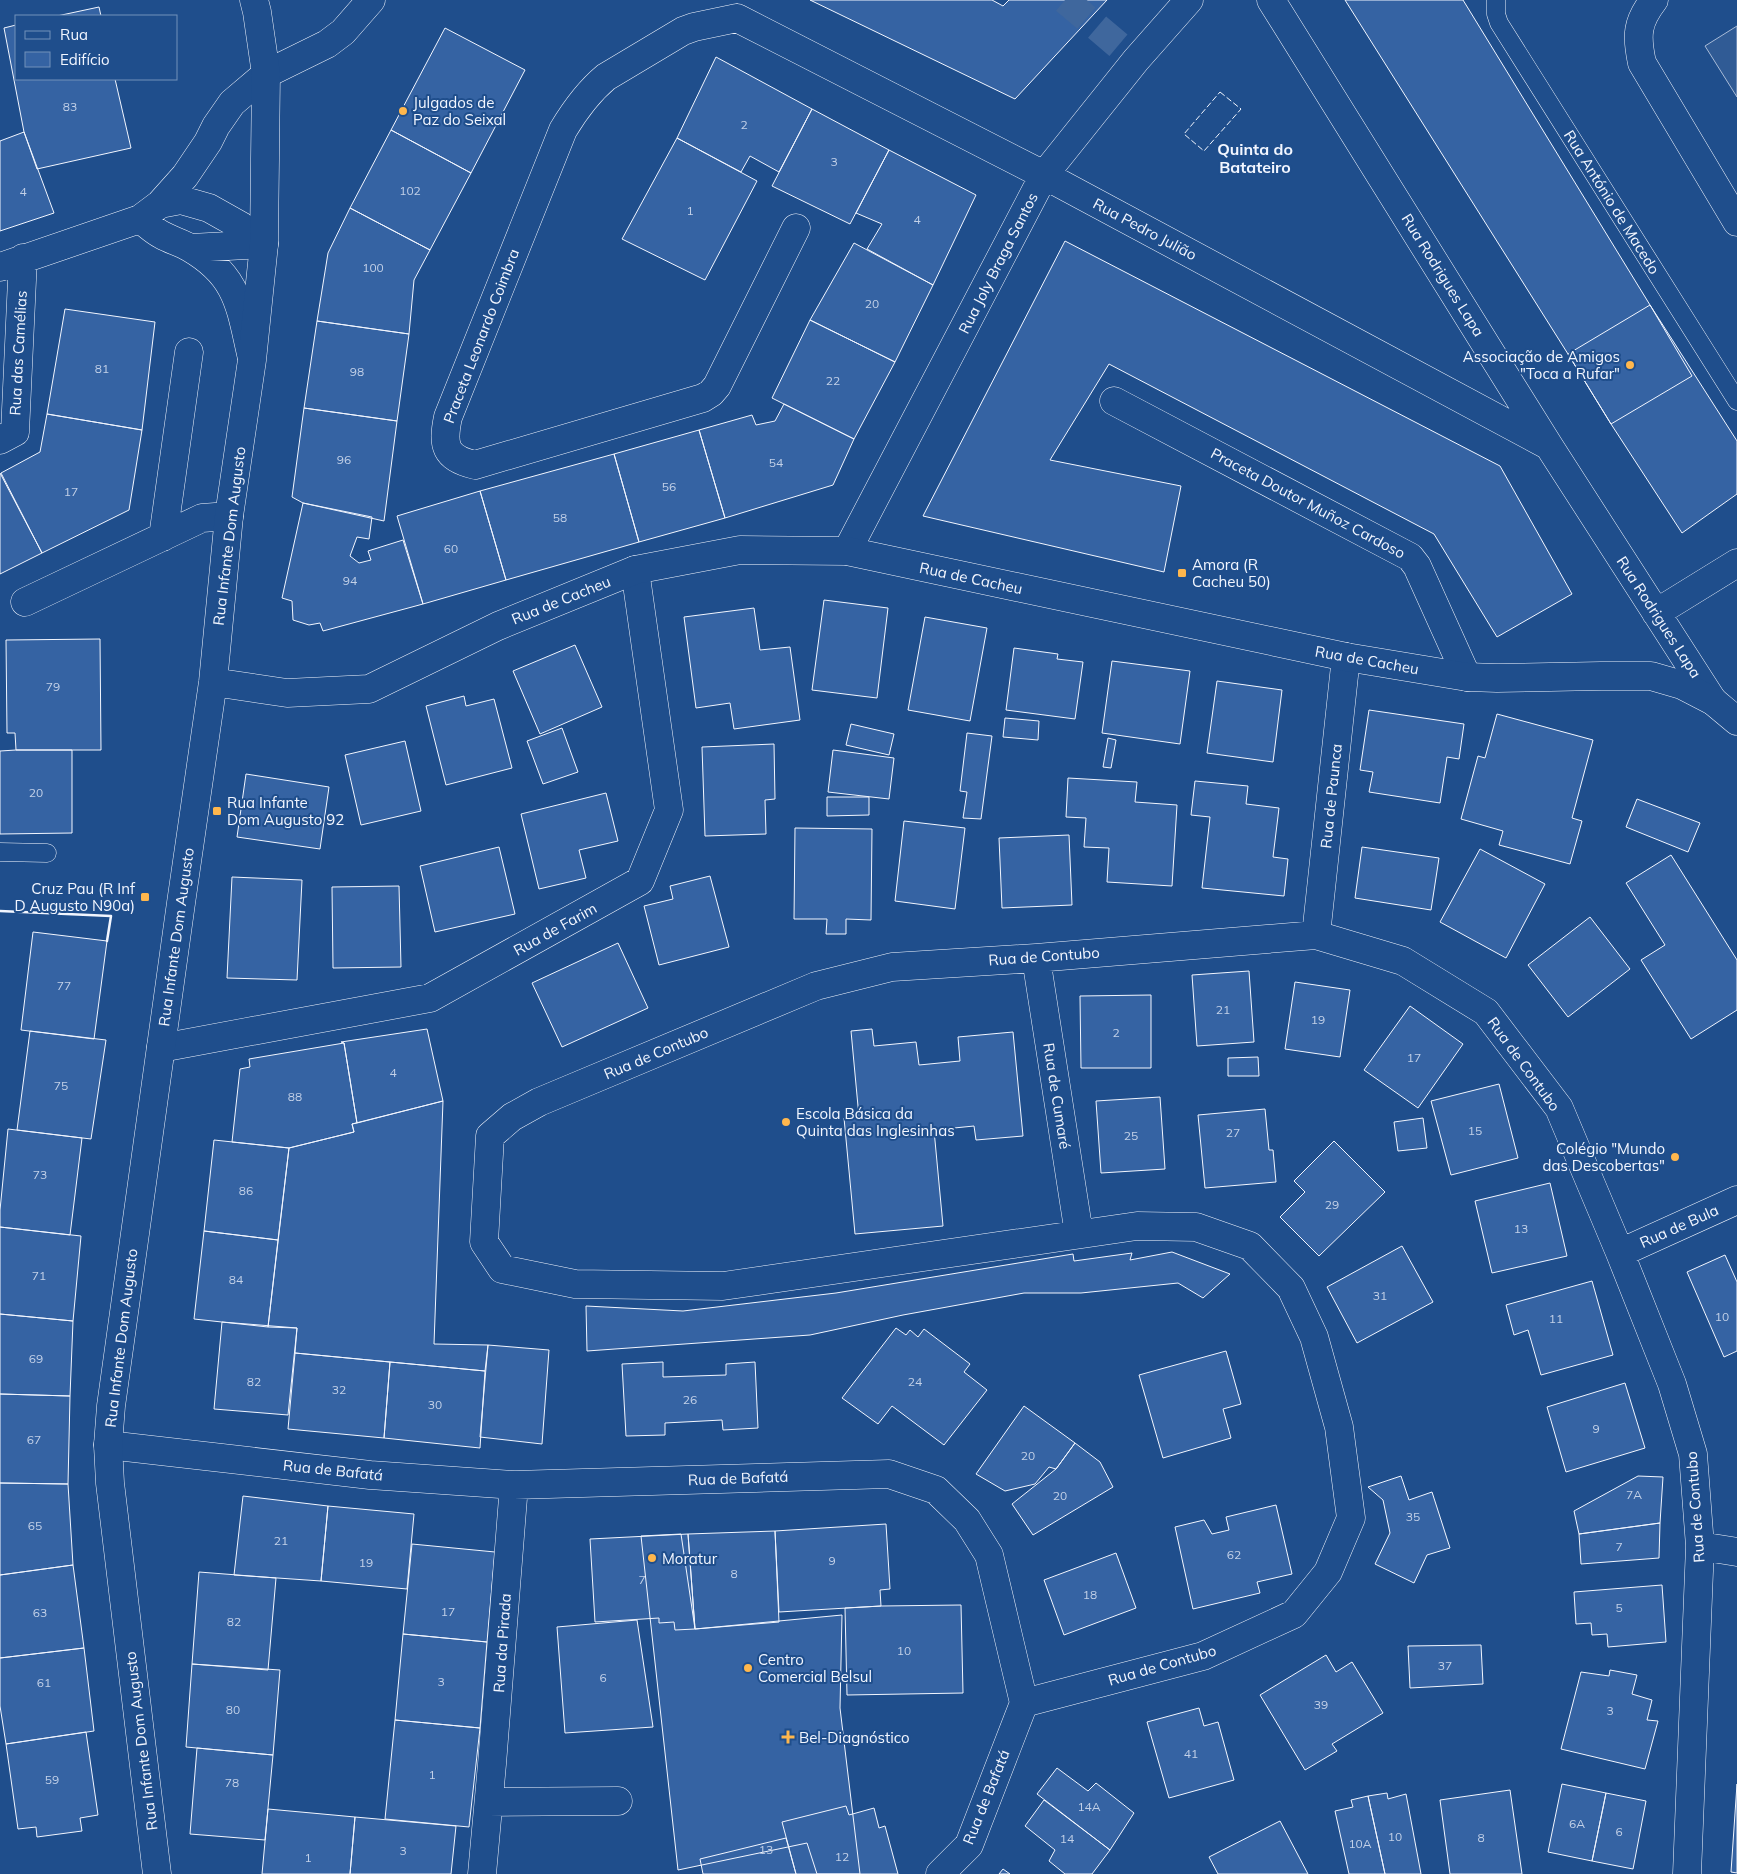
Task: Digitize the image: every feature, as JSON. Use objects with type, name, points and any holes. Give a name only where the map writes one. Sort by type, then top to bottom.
[{"type":"street","points":[[150,211],[185,176],[232,103],[266,74],[327,44],[343,32],[370,0]]},
{"type":"street","name":"Rua Joly Braga Santos","points":[[847,551],[1044,175],[1136,60],[1189,0]]},
{"type":"street","name":"Rua Rodrigues Lapa","points":[[1271,0],[1549,446],[1713,701]]},
{"type":"street","points":[[1654,0],[1645,12],[1638,27],[1638,45],[1642,63],[1737,222]]},
{"type":"street","name":"Rua Infante Dom Augusto","points":[[157,1874],[110,1482],[108,1445],[111,1406],[213,682],[229,516],[252,360],[264,244],[266,74],[258,4]]},
{"type":"street","name":"Rua Pedro Julião","points":[[733,9],[1549,446]]},
{"type":"street","name":"Praceta Leonardo Coimbra","points":[[733,9],[674,36],[606,77],[595,86],[572,114],[563,130],[448,417],[445,429],[446,443],[450,453],[457,460],[475,465],[703,398],[711,393],[717,386],[796,228]]},
{"type":"street","points":[[11,263],[181,200],[209,208],[241,226],[264,244]]},
{"type":"street","points":[[150,211],[160,234],[191,248],[230,283],[240,304],[252,360]]},
{"type":"street","points":[[191,248],[264,244]]},
{"type":"street","name":"Rua das Camélias","points":[[0,440],[15,432],[11,263]]},
{"type":"street","points":[[163,537],[189,352]]},
{"type":"street","name":"Praceta Doutor Muñoz Cardoso","points":[[1114,401],[1410,557],[1417,566],[1467,676]]},
{"type":"street","points":[[25,602],[202,518],[229,516]]},
{"type":"street","name":"Rua de Cacheu","points":[[213,682],[287,693],[369,689],[498,626],[635,570],[740,550],[847,551],[1346,657],[1467,676],[1497,678],[1651,676],[1682,685],[1713,701],[1737,721]]},
{"type":"street","points":[[1656,613],[1737,563]]},
{"type":"street","name":"Rua de Farim","points":[[161,1048],[430,998],[640,881],[669,810],[635,570]]},
{"type":"street","name":"Rua de Paunca","points":[[1316,935],[1346,657]]},
{"type":"street","name":"Rua de Contubo","points":[[1024,1703],[1203,1656],[1294,1614],[1328,1572],[1351,1518],[1339,1427],[1314,1337],[1291,1288],[1250,1246],[1196,1227],[1137,1226],[723,1286],[575,1284],[502,1269],[484,1242],[490,1136],[512,1117],[539,1102],[816,986],[892,967],[1036,958],[1316,935],[1403,961],[1486,1012],[1559,1108],[1620,1253],[1672,1384],[1693,1454],[1700,1546],[1688,1874]]},
{"type":"street","name":"Rua de Cumaré","points":[[1036,958],[1078,1234]]},
{"type":"street","name":"Rua de Bula","points":[[1620,1253],[1737,1200]]},
{"type":"street","name":"Rua de Bafatá","points":[[108,1445],[370,1475],[514,1485],[889,1474],[936,1490],[967,1520],[989,1555],[1024,1703],[969,1845],[940,1874]]},
{"type":"street","name":"Rua da Pirada","points":[[482,1874],[514,1485]]},
{"type":"street","points":[[1700,1546],[1737,1552]]},
{"type":"street","points":[[489,1802],[618,1801]]},
{"type":"lane","name":"Rua António de Macedo","points":[[1496,0],[1496,14],[1499,23],[1737,401]]},
{"type":"lane","points":[[0,852],[47,853]]},
{"type":"shaded area","points":[[1737,26],[1737,97],[1705,46]]},
{"type":"building","points":[[810,0],[992,0],[1003,6],[1009,0],[1107,0],[1015,99]]},
{"type":"building","points":[[1345,0],[1463,0],[1650,305],[1737,441],[1737,494],[1682,533],[1611,424]]},
{"type":"building","points":[[99,7],[101,15],[62,15]]},
{"type":"building","points":[[15,25],[15,80],[115,80],[131,148],[37,169],[24,132],[4,28]]},
{"type":"building","points":[[445,28],[525,70],[471,173],[391,130]]},
{"type":"building","points":[[716,57],[812,109],[779,172],[750,156],[741,172],[677,138]]},
{"type":"building","points":[[812,109],[889,150],[850,224],[772,186]]},
{"type":"building","points":[[391,130],[471,173],[430,250],[350,208]]},
{"type":"building","points":[[24,132],[54,213],[0,231],[0,141]]},
{"type":"building","points":[[677,138],[757,181],[705,280],[622,239]]},
{"type":"building","points":[[889,150],[976,195],[933,285],[867,249],[882,224],[856,213]]},
{"type":"building","points":[[350,208],[430,250],[414,280],[409,334],[317,321],[328,253]]},
{"type":"building","points":[[1065,241],[1500,466],[1572,594],[1497,637],[1434,534],[1109,364],[1050,460],[1181,486],[1164,572],[923,516]]},
{"type":"building","points":[[854,243],[933,285],[895,362],[810,320]]},
{"type":"building","name":"Associação de Amigos \"Toca a Rufar\"","points":[[1650,305],[1692,376],[1611,424],[1568,354]]},
{"type":"building","points":[[65,309],[155,322],[142,430],[47,414]]},
{"type":"building","points":[[810,320],[895,362],[854,439],[772,398]]},
{"type":"building","points":[[317,321],[409,334],[397,421],[304,408]]},
{"type":"building","points":[[784,404],[854,439],[833,485],[725,518],[699,430],[752,415],[756,425],[775,421]]},
{"type":"building","points":[[304,408],[397,421],[384,521],[303,503],[292,497]]},
{"type":"building","points":[[47,414],[142,430],[129,510],[42,553],[1,473],[40,452]]},
{"type":"building","points":[[699,430],[725,518],[639,542],[614,454]]},
{"type":"building","points":[[614,454],[639,542],[506,580],[480,491]]},
{"type":"building","points":[[0,473],[42,553],[0,574]]},
{"type":"building","points":[[480,491],[506,580],[423,604],[397,516]]},
{"type":"building","points":[[303,503],[372,517],[369,539],[357,537],[350,556],[359,563],[371,560],[368,551],[403,540],[423,604],[323,631],[320,623],[309,625],[293,620],[292,601],[282,598]]},
{"type":"building","points":[[824,600],[888,608],[877,698],[812,690]]},
{"type":"building","points":[[754,608],[760,650],[790,647],[800,720],[734,729],[730,703],[696,708],[684,617]]},
{"type":"building","points":[[925,617],[987,628],[970,721],[908,710]]},
{"type":"building","points":[[100,639],[101,750],[16,750],[15,733],[7,733],[6,640]]},
{"type":"building","points":[[575,645],[602,707],[540,734],[513,671]]},
{"type":"building","points":[[1014,648],[1058,654],[1057,659],[1083,662],[1075,719],[1006,710]]},
{"type":"building","points":[[1112,661],[1190,671],[1180,744],[1102,733]]},
{"type":"building","points":[[1217,681],[1282,690],[1273,762],[1207,753]]},
{"type":"building","points":[[464,696],[466,706],[494,699],[512,768],[446,785],[426,706]]},
{"type":"building","points":[[1369,710],[1464,724],[1459,759],[1447,757],[1440,803],[1369,792],[1373,772],[1360,770]]},
{"type":"building","points":[[1497,714],[1593,740],[1572,818],[1582,821],[1570,864],[1499,845],[1503,831],[1461,819],[1478,756],[1485,758]]},
{"type":"building","points":[[1005,718],[1039,721],[1038,740],[1003,737]]},
{"type":"building","points":[[851,724],[894,734],[889,755],[846,745]]},
{"type":"building","points":[[562,728],[578,772],[543,784],[527,741]]},
{"type":"building","points":[[967,733],[992,736],[981,819],[963,818],[967,792],[960,791]]},
{"type":"building","points":[[1108,738],[1116,740],[1111,768],[1103,767]]},
{"type":"building","points":[[405,741],[421,811],[361,825],[345,755]]},
{"type":"building","points":[[774,744],[775,799],[765,800],[766,834],[705,836],[702,747]]},
{"type":"building","points":[[72,750],[72,833],[0,834],[0,751]]},
{"type":"building","points":[[833,750],[894,758],[889,799],[828,792]]},
{"type":"building","points":[[246,774],[329,787],[320,849],[237,837]]},
{"type":"building","points":[[1068,778],[1137,782],[1135,802],[1177,805],[1172,886],[1107,882],[1109,848],[1084,847],[1086,818],[1066,817]]},
{"type":"building","points":[[1195,781],[1248,786],[1246,804],[1279,808],[1273,857],[1288,859],[1284,896],[1202,888],[1210,817],[1191,815]]},
{"type":"building","points":[[606,793],[618,841],[579,850],[586,878],[539,889],[521,814]]},
{"type":"building","points":[[827,797],[869,797],[869,815],[827,816]]},
{"type":"building","points":[[1637,799],[1700,823],[1688,852],[1626,827]]},
{"type":"building","points":[[904,821],[965,828],[955,909],[895,901]]},
{"type":"building","points":[[795,828],[872,829],[871,920],[846,919],[846,934],[826,934],[827,919],[794,919]]},
{"type":"building","points":[[1069,835],[1072,905],[1002,908],[999,838]]},
{"type":"building","points":[[499,847],[515,914],[435,932],[420,866]]},
{"type":"building","points":[[1362,847],[1439,858],[1431,910],[1355,898]]},
{"type":"building","points":[[1480,849],[1545,884],[1506,958],[1440,922]]},
{"type":"building","points":[[1671,855],[1737,960],[1737,1010],[1691,1039],[1641,960],[1665,945],[1626,883]]},
{"type":"building","points":[[710,876],[729,947],[659,965],[644,906],[673,899],[670,886]]},
{"type":"building","points":[[232,877],[302,880],[297,980],[227,978]]},
{"type":"building","points":[[399,886],[401,967],[333,968],[332,887]]},
{"type":"building","points":[[1590,917],[1630,969],[1568,1017],[1528,965]]},
{"type":"building","points":[[33,932],[107,941],[94,1039],[21,1030]]},
{"type":"building","points":[[618,943],[648,1008],[562,1047],[532,983]]},
{"type":"building","points":[[1249,971],[1254,1042],[1197,1046],[1192,975]]},
{"type":"building","points":[[1295,982],[1350,990],[1340,1057],[1285,1049]]},
{"type":"building","points":[[1151,995],[1151,1068],[1081,1068],[1080,996]]},
{"type":"building","points":[[1410,1006],[1463,1044],[1418,1108],[1364,1070]]},
{"type":"building","points":[[427,1029],[443,1101],[357,1123],[344,1043],[341,1042]]},
{"type":"building","points":[[872,1029],[874,1046],[916,1042],[919,1065],[960,1061],[958,1037],[1013,1032],[1023,1136],[976,1140],[974,1126],[934,1130],[943,1226],[855,1234],[844,1118],[859,1117],[851,1031]]},
{"type":"building","points":[[30,1031],[106,1040],[91,1139],[17,1130]]},
{"type":"building","points":[[344,1043],[357,1123],[352,1124],[354,1132],[289,1148],[232,1142],[240,1069],[250,1067],[249,1059]]},
{"type":"building","points":[[1258,1057],[1259,1076],[1228,1076],[1228,1058]]},
{"type":"building","points":[[1499,1084],[1518,1158],[1451,1175],[1431,1101]]},
{"type":"building","points":[[1160,1097],[1165,1169],[1101,1173],[1096,1101]]},
{"type":"building","points":[[443,1101],[434,1344],[488,1345],[485,1371],[295,1353],[297,1328],[268,1327],[289,1148],[354,1132],[352,1124]]},
{"type":"building","points":[[1265,1109],[1269,1150],[1273,1150],[1276,1182],[1205,1188],[1198,1115]]},
{"type":"building","points":[[1423,1118],[1427,1148],[1398,1151],[1394,1122]]},
{"type":"building","points":[[8,1129],[82,1138],[70,1235],[0,1227]]},
{"type":"building","points":[[214,1140],[289,1148],[278,1240],[204,1231]]},
{"type":"building","points":[[1334,1141],[1385,1192],[1319,1256],[1280,1217],[1305,1192],[1294,1181]]},
{"type":"building","points":[[1550,1183],[1567,1256],[1492,1273],[1475,1201]]},
{"type":"building","points":[[0,1227],[81,1236],[73,1321],[0,1314]]},
{"type":"building","points":[[204,1231],[278,1240],[268,1327],[194,1319]]},
{"type":"building","points":[[1402,1246],[1433,1302],[1357,1343],[1327,1287]]},
{"type":"building","points":[[1172,1252],[1230,1274],[1203,1298],[1178,1283],[1081,1293],[1024,1293],[903,1315],[810,1335],[587,1351],[586,1306],[683,1311],[836,1293],[1073,1254],[1074,1261],[1132,1253],[1130,1260]]},
{"type":"building","points":[[1725,1255],[1737,1282],[1737,1351],[1724,1357],[1687,1272]]},
{"type":"building","points":[[1592,1281],[1613,1355],[1541,1375],[1528,1330],[1514,1335],[1506,1305]]},
{"type":"building","points":[[0,1314],[73,1321],[70,1396],[0,1394]]},
{"type":"building","points":[[222,1322],[297,1328],[288,1415],[214,1409]]},
{"type":"building","points":[[896,1328],[906,1335],[910,1330],[918,1337],[924,1329],[970,1364],[964,1372],[987,1390],[944,1445],[892,1406],[878,1424],[842,1398]]},
{"type":"building","points":[[488,1345],[549,1350],[542,1444],[480,1437]]},
{"type":"building","points":[[1226,1351],[1241,1404],[1223,1409],[1231,1438],[1163,1458],[1139,1375]]},
{"type":"building","points":[[295,1353],[390,1362],[384,1438],[288,1429]]},
{"type":"building","points":[[390,1362],[485,1371],[480,1448],[384,1438]]},
{"type":"building","points":[[663,1362],[663,1377],[726,1375],[726,1364],[755,1362],[758,1428],[723,1430],[722,1420],[665,1423],[665,1435],[626,1436],[622,1364]]},
{"type":"building","points":[[1625,1383],[1645,1448],[1566,1472],[1547,1407]]},
{"type":"building","points":[[0,1394],[70,1396],[68,1484],[0,1483]]},
{"type":"building","points":[[1024,1406],[1075,1443],[1056,1469],[1049,1467],[1035,1484],[1005,1491],[976,1474]]},
{"type":"building","points":[[1075,1443],[1100,1462],[1113,1487],[1033,1535],[1012,1504],[1056,1469]]},
{"type":"building","points":[[1401,1476],[1409,1500],[1432,1492],[1450,1548],[1427,1555],[1414,1583],[1375,1564],[1390,1533],[1383,1500],[1368,1487]]},
{"type":"building","points":[[1638,1476],[1663,1477],[1660,1523],[1579,1534],[1574,1511]]},
{"type":"building","points":[[0,1483],[68,1484],[73,1565],[0,1575]]},
{"type":"building","points":[[243,1496],[328,1506],[321,1581],[234,1575]]},
{"type":"building","points":[[1276,1505],[1292,1574],[1257,1582],[1260,1593],[1193,1609],[1175,1527],[1204,1520],[1212,1534],[1229,1530],[1226,1517]]},
{"type":"building","points":[[328,1506],[414,1514],[407,1589],[321,1581]]},
{"type":"building","points":[[1660,1523],[1659,1558],[1581,1564],[1579,1534]]},
{"type":"building","points":[[886,1524],[890,1589],[880,1590],[881,1606],[779,1612],[775,1531]]},
{"type":"building","points":[[775,1531],[779,1622],[695,1629],[688,1534]]},
{"type":"building","name":"Centro Comercial Belsul","points":[[681,1534],[695,1629],[842,1615],[840,1708],[860,1874],[817,1874],[807,1843],[678,1870],[641,1536]]},
{"type":"building","points":[[688,1534],[695,1629],[675,1630],[674,1622],[659,1623],[659,1618],[595,1622],[590,1539]]},
{"type":"building","points":[[412,1544],[495,1552],[487,1642],[403,1634]]},
{"type":"building","points":[[1116,1553],[1136,1608],[1064,1635],[1044,1580]]},
{"type":"building","points":[[73,1565],[84,1648],[0,1658],[0,1575]]},
{"type":"building","points":[[199,1572],[276,1578],[268,1670],[192,1664]]},
{"type":"building","points":[[1662,1585],[1666,1642],[1608,1647],[1607,1634],[1592,1635],[1591,1623],[1576,1624],[1574,1592]]},
{"type":"building","points":[[961,1605],[963,1693],[847,1695],[845,1608]]},
{"type":"building","points":[[637,1620],[653,1727],[565,1733],[557,1627]]},
{"type":"building","points":[[403,1634],[487,1642],[480,1728],[395,1720]]},
{"type":"building","points":[[1481,1645],[1483,1684],[1410,1688],[1408,1646]]},
{"type":"building","points":[[84,1648],[94,1731],[6,1744],[0,1706],[0,1658]]},
{"type":"building","points":[[1326,1655],[1336,1672],[1352,1662],[1383,1713],[1332,1744],[1337,1751],[1305,1770],[1260,1695]]},
{"type":"building","points":[[192,1664],[280,1670],[273,1755],[186,1747]]},
{"type":"building","points":[[1610,1670],[1637,1675],[1632,1694],[1652,1700],[1647,1720],[1658,1721],[1645,1769],[1561,1749],[1581,1672],[1609,1676]]},
{"type":"building","points":[[1199,1708],[1204,1726],[1218,1722],[1234,1780],[1169,1798],[1147,1722]]},
{"type":"building","points":[[395,1720],[480,1728],[469,1827],[385,1819]]},
{"type":"building","points":[[86,1732],[98,1815],[80,1818],[82,1831],[37,1837],[36,1827],[18,1829],[6,1744]]},
{"type":"building","points":[[197,1748],[273,1755],[265,1840],[190,1834]]},
{"type":"building","points":[[1057,1768],[1088,1791],[1096,1783],[1134,1813],[1110,1850],[1037,1794]]},
{"type":"building","points":[[1562,1784],[1606,1793],[1592,1861],[1548,1852]]},
{"type":"building","points":[[1737,1784],[1737,1873],[1731,1872]]},
{"type":"building","points":[[1510,1790],[1522,1874],[1450,1874],[1440,1800]]},
{"type":"building","points":[[1387,1793],[1388,1799],[1406,1794],[1421,1874],[1385,1874],[1368,1796]]},
{"type":"building","points":[[1606,1793],[1646,1801],[1633,1869],[1592,1861]]},
{"type":"building","points":[[1368,1796],[1385,1874],[1349,1874],[1335,1811],[1353,1807],[1351,1800]]},
{"type":"building","points":[[1044,1800],[1110,1850],[1092,1874],[1065,1874],[1049,1861],[1055,1850],[1025,1826]]},
{"type":"building","points":[[846,1806],[849,1815],[874,1808],[879,1828],[885,1826],[898,1874],[796,1874],[782,1822]]},
{"type":"building","points":[[268,1809],[355,1817],[350,1874],[262,1874]]},
{"type":"building","points":[[355,1817],[456,1826],[451,1874],[350,1874]]},
{"type":"building","points":[[1280,1821],[1308,1874],[1218,1874],[1209,1857]]},
{"type":"building","points":[[786,1838],[796,1874],[703,1874],[700,1859]]},
{"type":"building","points":[[1003,1869],[1010,1874],[999,1874]]},
{"type":"tunnel","points":[[1065,0],[1136,60]]},
{"type":"fence","points":[[1220,92],[1241,109],[1204,151],[1184,134],[1220,92]]},
{"type":"wall","points":[[0,911],[111,916],[107,941]]},
{"type":"place","name":"Julgados de Paz do Seixal","points":[[403,111]]},
{"type":"place","name":"Associação de Amigos \"Toca a Rufar\"","points":[[1630,365]]},
{"type":"place","name":"Amora (R Cacheu 50)","points":[[1182,573]]},
{"type":"place","name":"Rua Infante Dom Augusto 92","points":[[217,811]]},
{"type":"place","name":"Cruz Pau (R Inf D Augusto N90a)","points":[[145,897]]},
{"type":"place","name":"Escola Básica da Quinta das Inglesinhas","points":[[786,1122]]},
{"type":"place","name":"Colégio \"Mundo das Descobertas\"","points":[[1675,1157]]},
{"type":"place","name":"Moratur","points":[[652,1558]]},
{"type":"place","name":"Centro Comercial Belsul","points":[[748,1668]]},
{"type":"place","name":"Bel-Diagnóstico","points":[[788,1737]]},
{"type":"district","name":"Quinta do Batateiro","points":[[1255,158]]}]
